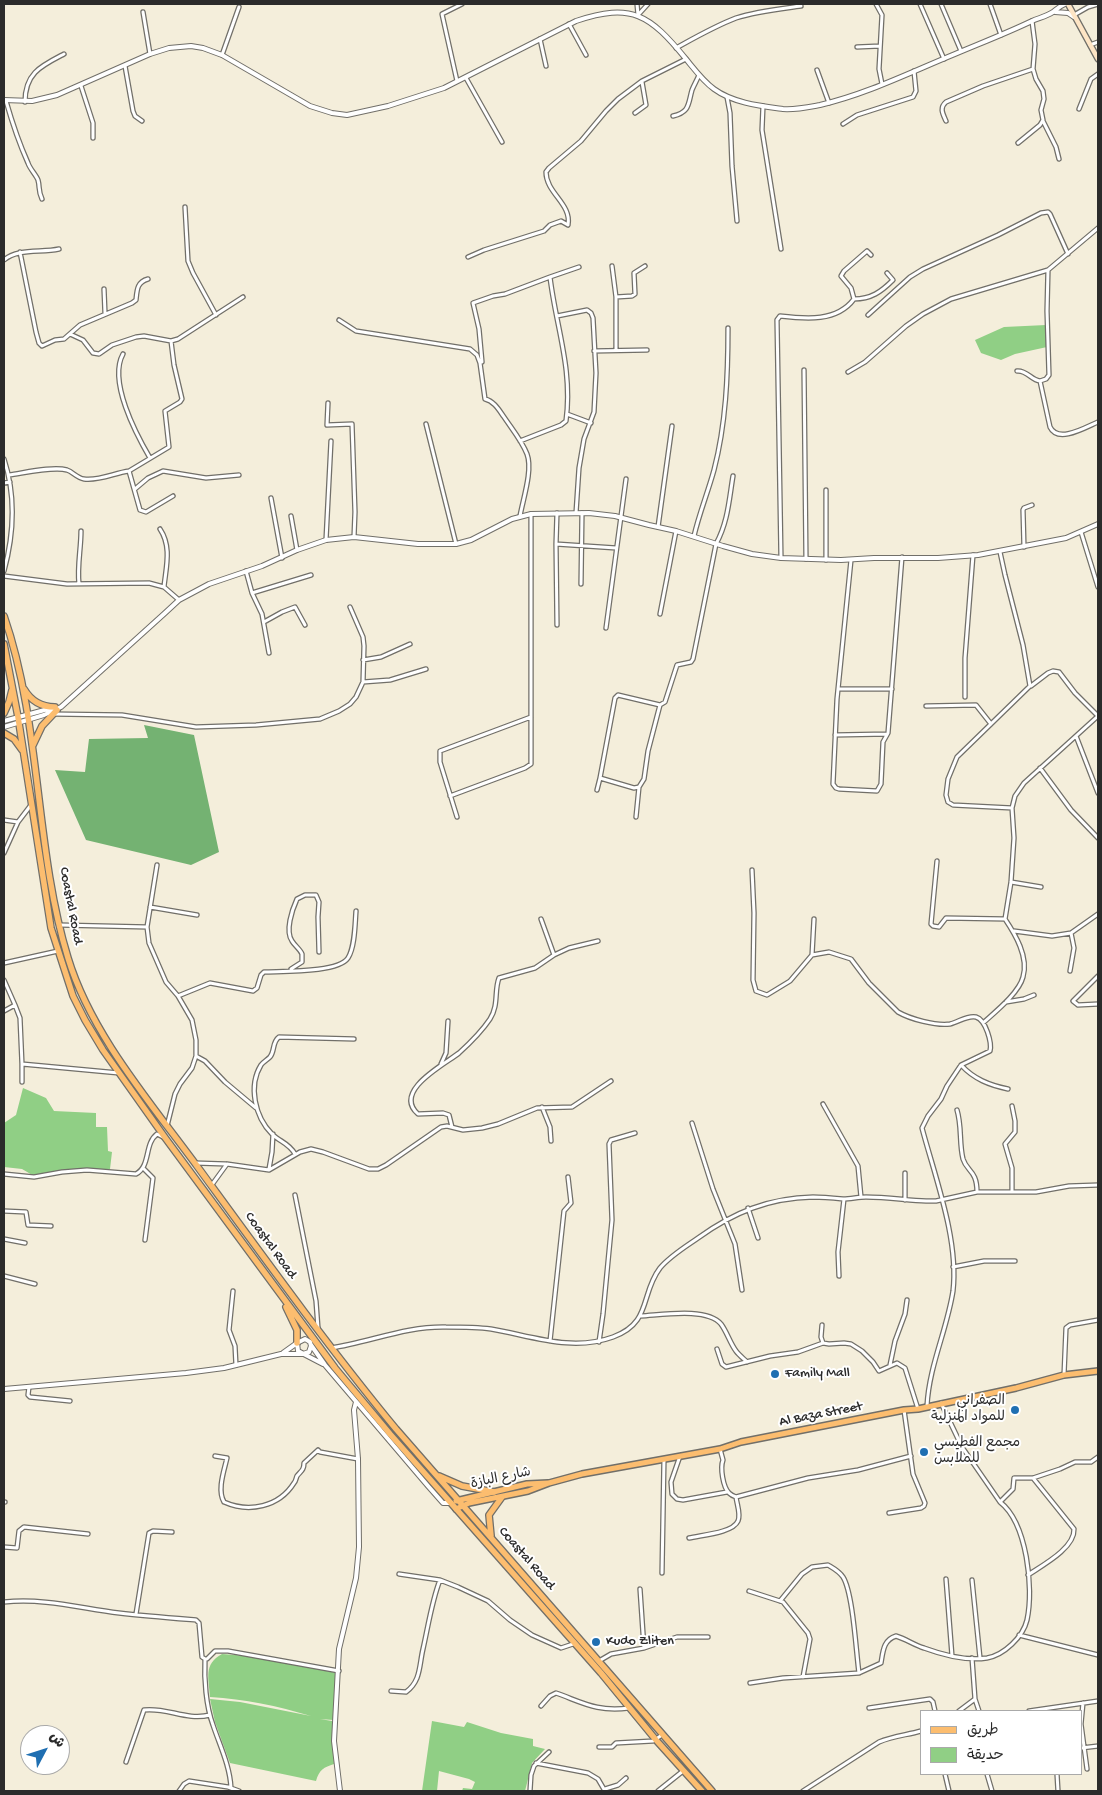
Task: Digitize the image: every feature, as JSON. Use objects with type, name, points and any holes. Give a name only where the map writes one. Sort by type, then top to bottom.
[{"type":"highway","name":"Coastal Road","points":[[4,616],[22,684],[28,717],[59,925],[78,986],[110,1046],[194,1164],[330,1348],[396,1430],[712,1791]]},
{"type":"highway","name":"Coastal Road","points":[[4,644],[24,756],[45,895],[58,951],[73,996],[98,1042],[166,1139],[335,1368],[702,1791]]},
{"type":"highway","points":[[4,713],[11,698],[12,683]]},
{"type":"highway","points":[[22,684],[28,696],[36,702],[55,710],[39,730],[32,746]]},
{"type":"highway","points":[[4,733],[14,739],[24,756]]},
{"type":"highway","points":[[280,1293],[297,1330],[297,1343]]},
{"type":"highway","points":[[437,1475],[462,1486],[494,1492]]},
{"type":"highway","points":[[491,1538],[489,1515],[502,1497]]},
{"type":"highway","points":[[622,1698],[628,1694]]},
{"type":"main road","points":[[1068,5],[1098,59]]},
{"type":"main road","name":"Al Baza Street","points":[[549,1482],[664,1458],[720,1449],[741,1442],[904,1410],[918,1409],[1016,1388],[1064,1375],[1098,1371]]},
{"type":"main road","name":"شارع البازة","points":[[451,1503],[527,1484],[549,1482]]},
{"type":"main road","name":"شارع البازة","points":[[456,1509],[479,1500],[528,1492],[549,1482]]},
{"type":"street","points":[[458,82],[442,14],[462,4]]},
{"type":"street","points":[[637,4],[638,15]]},
{"type":"street","points":[[638,15],[648,4]]},
{"type":"street","points":[[876,4],[882,15],[879,69],[882,84]]},
{"type":"street","points":[[920,4],[944,59]]},
{"type":"street","points":[[941,4],[961,51]]},
{"type":"street","points":[[990,4],[1001,35]]},
{"type":"street","points":[[1054,11],[1059,4]]},
{"type":"street","points":[[1054,11],[1075,16],[1098,4]]},
{"type":"street","points":[[1054,11],[1068,5]]},
{"type":"street","points":[[42,199],[38,192],[37,178],[32,173],[24,155],[5,101],[25,102],[58,95],[150,54],[169,48],[191,46],[222,55],[310,106],[332,113],[346,114],[388,106],[458,82],[569,24],[599,14],[625,13],[638,15],[655,26],[715,90],[727,97],[743,102],[785,109],[809,107],[853,96],[1001,35],[1068,5]]},
{"type":"street","points":[[676,48],[704,32],[737,18],[771,10],[801,6]]},
{"type":"street","points":[[222,55],[238,7]]},
{"type":"street","points":[[142,12],[150,54]]},
{"type":"street","points":[[1032,21],[1035,44],[1033,69],[1043,91],[1044,99],[1041,110],[1043,120],[1056,147],[1058,159]]},
{"type":"street","points":[[569,24],[586,55]]},
{"type":"street","points":[[540,38],[546,66]]},
{"type":"street","points":[[1090,45],[1098,42]]},
{"type":"street","points":[[857,47],[880,46]]},
{"type":"street","points":[[25,102],[25,91],[32,75],[64,54]]},
{"type":"street","points":[[468,257],[544,231],[550,225],[561,222],[568,225],[567,210],[548,182],[546,172],[581,141],[612,105],[642,81],[686,59]]},
{"type":"street","points":[[125,66],[133,110],[135,116],[142,121]]},
{"type":"street","points":[[946,121],[942,106],[946,102],[983,86],[1033,69]]},
{"type":"street","points":[[817,70],[829,103]]},
{"type":"street","points":[[843,124],[857,115],[913,96],[916,91],[914,71]]},
{"type":"street","points":[[1079,109],[1091,79],[1098,74]]},
{"type":"street","points":[[673,116],[681,114],[688,106],[692,90],[699,75]]},
{"type":"street","points":[[466,78],[502,142]]},
{"type":"street","points":[[635,113],[646,105],[642,81]]},
{"type":"street","points":[[81,86],[93,123],[93,138]]},
{"type":"street","points":[[727,97],[730,113],[737,221]]},
{"type":"street","points":[[763,105],[762,130],[780,249]]},
{"type":"street","points":[[1018,143],[1040,125],[1043,120]]},
{"type":"street","points":[[185,207],[188,261],[216,315]]},
{"type":"street","points":[[868,315],[923,269],[1041,213],[1048,212],[1050,214],[1068,254]]},
{"type":"street","points":[[848,372],[870,358],[906,326],[943,303],[1048,270],[1098,228]]},
{"type":"street","points":[[4,258],[20,252],[48,252],[59,249]]},
{"type":"street","points":[[20,252],[39,344],[42,346],[55,340],[64,339],[80,325],[135,301],[140,282],[148,279]]},
{"type":"street","points":[[854,299],[851,288],[841,276],[844,271],[867,252],[871,255]]},
{"type":"street","points":[[612,266],[616,297],[616,350]]},
{"type":"street","points":[[616,297],[632,296],[635,294],[634,273],[645,266]]},
{"type":"street","points":[[489,400],[484,385],[479,329],[473,304],[493,296],[512,292],[579,267]]},
{"type":"street","points":[[1017,371],[1024,372],[1032,379],[1040,381],[1046,379],[1049,375],[1048,270]]},
{"type":"street","points":[[781,558],[777,320],[780,316],[823,317],[838,312],[848,306],[854,299],[876,295],[893,280],[887,273]]},
{"type":"street","points":[[520,441],[562,425],[566,421],[566,362],[550,277]]},
{"type":"street","points":[[104,289],[105,313]]},
{"type":"street","points":[[70,334],[83,340],[93,353],[99,354],[112,346],[144,336],[171,341],[243,297]]},
{"type":"street","points":[[557,316],[583,310],[590,312],[593,318],[594,412],[584,439],[579,468],[576,513]]},
{"type":"street","points":[[339,320],[356,331],[470,349],[477,354],[485,400],[489,400],[499,410],[527,455],[529,466],[520,516]]},
{"type":"street","points":[[694,536],[720,442],[726,392],[728,328]]},
{"type":"street","points":[[9,475],[66,470],[81,478],[105,478],[129,471],[169,447],[165,411],[182,399],[174,365],[171,341]]},
{"type":"street","points":[[594,351],[647,350]]},
{"type":"street","points":[[123,354],[120,360],[121,394],[137,433],[150,458]]},
{"type":"street","points":[[804,370],[806,559]]},
{"type":"street","points":[[1040,381],[1049,422],[1056,434],[1076,432],[1098,422]]},
{"type":"street","points":[[328,403],[327,425],[352,424],[354,537]]},
{"type":"street","points":[[567,414],[591,423]]},
{"type":"street","points":[[426,424],[456,544]]},
{"type":"street","points":[[658,527],[672,426]]},
{"type":"street","points":[[326,540],[331,441]]},
{"type":"street","points":[[4,459],[10,482],[12,518],[10,543],[4,571]]},
{"type":"street","points":[[129,471],[140,510],[143,512],[172,496]]},
{"type":"street","points":[[135,489],[148,478],[163,471],[206,478],[239,475]]},
{"type":"street","points":[[596,790],[615,698],[618,696],[660,704],[665,702],[677,665],[693,660],[716,544],[724,527],[733,476]]},
{"type":"street","points":[[606,628],[626,479]]},
{"type":"street","points":[[4,483],[10,482]]},
{"type":"street","points":[[826,490],[826,560]]},
{"type":"street","points":[[271,498],[282,558]]},
{"type":"street","points":[[1024,547],[1023,510],[1025,507],[1032,505]]},
{"type":"street","points":[[557,513],[557,625]]},
{"type":"street","points":[[581,584],[582,513]]},
{"type":"street","points":[[4,727],[18,720],[55,710],[68,702],[179,600],[208,584],[326,540],[354,537],[429,545],[456,544],[470,540],[520,516],[582,513],[621,517],[694,536],[752,554],[781,558],[851,560],[938,558],[1000,552],[1066,538],[1098,524]]},
{"type":"street","points":[[450,796],[531,764],[531,514]]},
{"type":"street","points":[[291,516],[297,550]]},
{"type":"street","points":[[160,529],[164,535],[168,551],[164,587]]},
{"type":"street","points":[[78,584],[81,531]]},
{"type":"street","points":[[660,614],[676,531]]},
{"type":"street","points":[[1081,532],[1098,587]]},
{"type":"street","points":[[556,544],[616,548]]},
{"type":"street","points":[[1000,552],[1023,645],[1030,686]]},
{"type":"street","points":[[965,697],[965,658],[973,555]]},
{"type":"street","points":[[851,560],[838,689],[834,787],[838,789],[877,791],[881,784],[883,742],[888,734],[902,558]]},
{"type":"street","points":[[246,571],[252,593],[264,622],[269,653]]},
{"type":"street","points":[[252,593],[310,575]]},
{"type":"street","points":[[4,576],[44,582],[78,584],[149,583],[164,587],[179,600]]},
{"type":"street","points":[[264,622],[295,607],[305,625]]},
{"type":"street","points":[[55,710],[129,716],[196,727],[305,722],[320,719],[350,704],[356,697],[363,682],[362,637],[350,607]]},
{"type":"street","points":[[363,660],[380,657],[410,644]]},
{"type":"street","points":[[363,682],[390,680],[426,669]]},
{"type":"street","points":[[983,1024],[1006,1002],[1021,982],[1024,973],[1022,952],[1013,931],[1005,919],[1011,882],[1014,838],[1012,808],[1019,789],[1098,716],[1075,693],[1059,672],[1053,671],[1048,673],[1030,686],[957,757],[948,780],[947,799],[950,804],[1012,808]]},
{"type":"street","points":[[838,689],[892,689]]},
{"type":"street","points":[[636,816],[639,787],[644,779],[648,751],[660,704]]},
{"type":"street","points":[[926,706],[976,705],[991,724]]},
{"type":"street","points":[[458,817],[440,762],[440,751],[531,717]]},
{"type":"street","points":[[4,721],[18,720]]},
{"type":"street","points":[[836,735],[888,734]]},
{"type":"street","points":[[1076,736],[1098,792]]},
{"type":"street","points":[[1040,768],[1072,810],[1098,838]]},
{"type":"street","points":[[600,778],[634,788],[639,787]]},
{"type":"street","points":[[4,853],[18,822],[31,805]]},
{"type":"street","points":[[4,820],[18,822]]},
{"type":"street","points":[[937,861],[931,924],[933,926],[939,926],[946,918],[1005,919]]},
{"type":"street","points":[[157,865],[147,927],[149,943],[166,982],[178,996],[192,1020],[196,1040],[196,1056],[192,1068],[175,1094],[167,1126]]},
{"type":"street","points":[[752,870],[754,912],[753,980],[756,990],[767,995],[773,992],[790,981],[812,955],[814,919]]},
{"type":"street","points":[[1011,882],[1041,887]]},
{"type":"street","points":[[288,970],[302,962],[302,954],[290,939],[293,907],[296,898],[316,895],[319,902],[319,952]]},
{"type":"street","points":[[150,907],[197,915]]},
{"type":"street","points":[[178,996],[210,983],[253,991],[257,988],[264,972],[334,967],[347,959],[353,940],[356,911]]},
{"type":"street","points":[[1013,931],[1052,936],[1071,933],[1098,914]]},
{"type":"street","points":[[541,918],[554,955]]},
{"type":"street","points":[[59,925],[147,927]]},
{"type":"street","points":[[1070,971],[1074,948],[1071,933]]},
{"type":"street","points":[[452,1127],[449,1115],[443,1113],[418,1114],[412,1105],[412,1098],[417,1085],[423,1078],[460,1052],[489,1020],[497,1004],[498,978],[535,968],[554,955],[569,948],[598,941]]},
{"type":"street","points":[[4,963],[58,951]]},
{"type":"street","points":[[812,955],[829,952],[851,959],[869,982],[898,1012],[904,1015],[940,1024],[951,1024],[966,1017],[980,1019],[990,1049],[984,1055],[961,1065],[922,1128],[940,1185],[954,1276],[951,1301],[931,1378],[927,1406]]},
{"type":"street","points":[[1098,976],[1073,1001],[1078,1004],[1098,1004]]},
{"type":"street","points":[[4,980],[20,1018],[22,1082]]},
{"type":"street","points":[[1006,1002],[1034,995]]},
{"type":"street","points":[[4,1011],[15,1005]]},
{"type":"street","points":[[439,1066],[446,1053],[448,1021]]},
{"type":"street","points":[[256,1108],[254,1099],[257,1076],[261,1064],[274,1051],[277,1038],[354,1039]]},
{"type":"street","points":[[196,1056],[205,1061],[225,1082],[256,1108],[273,1134],[288,1144],[295,1154]]},
{"type":"street","points":[[22,1064],[120,1073]]},
{"type":"street","points":[[961,1065],[985,1083],[1008,1089]]},
{"type":"street","points":[[194,1164],[227,1164],[269,1170],[295,1154],[311,1149],[369,1169],[378,1168],[386,1165],[441,1127],[447,1126],[462,1130],[491,1126],[542,1107],[572,1107],[611,1081]]},
{"type":"street","points":[[824,1104],[858,1166],[861,1197]]},
{"type":"street","points":[[1012,1106],[1015,1132],[1005,1144],[1012,1168],[1012,1192]]},
{"type":"street","points":[[542,1107],[550,1127],[551,1141]]},
{"type":"street","points":[[957,1110],[960,1121],[963,1159],[975,1175],[977,1192]]},
{"type":"street","points":[[692,1123],[713,1189],[735,1244],[742,1290]]},
{"type":"street","points":[[599,1342],[612,1220],[609,1144],[611,1140],[635,1133]]},
{"type":"street","points":[[4,1174],[34,1178],[62,1172],[87,1170],[136,1174],[143,1168],[152,1138],[157,1134],[166,1139]]},
{"type":"street","points":[[269,1170],[273,1134]]},
{"type":"street","points":[[211,1186],[227,1164]]},
{"type":"street","points":[[143,1168],[153,1178],[145,1240]]},
{"type":"street","points":[[905,1173],[905,1200]]},
{"type":"street","points":[[550,1341],[564,1210],[571,1203],[568,1177]]},
{"type":"street","points":[[330,1348],[399,1332],[444,1326],[490,1329],[536,1340],[575,1344],[599,1342],[628,1330],[641,1316],[647,1296],[659,1269],[686,1246],[748,1208],[789,1199],[816,1197],[844,1199],[861,1197],[926,1201],[942,1200],[977,1192],[1036,1192],[1069,1186],[1098,1185]]},
{"type":"street","points":[[296,1195],[316,1301],[318,1331]]},
{"type":"street","points":[[839,1276],[838,1252],[844,1199]]},
{"type":"street","points":[[748,1208],[758,1238]]},
{"type":"street","points":[[4,1211],[26,1212],[28,1225],[51,1226]]},
{"type":"street","points":[[4,1239],[25,1243]]},
{"type":"street","points":[[953,1267],[984,1261],[1015,1261]]},
{"type":"street","points":[[4,1276],[35,1284]]},
{"type":"street","points":[[233,1291],[229,1330],[235,1346],[236,1365]]},
{"type":"street","points":[[890,1365],[895,1341],[906,1314],[907,1300]]},
{"type":"street","points":[[641,1316],[708,1315],[725,1329],[736,1352],[748,1362]]},
{"type":"street","points":[[1064,1375],[1066,1328],[1070,1325],[1098,1320]]},
{"type":"street","points":[[822,1325],[821,1337],[823,1343]]},
{"type":"street","points":[[281,1354],[297,1343],[305,1339],[309,1340],[325,1365],[440,1500],[445,1504],[451,1503]]},
{"type":"street","points":[[297,1343],[297,1349],[302,1354],[325,1365]]},
{"type":"street","points":[[716,1349],[722,1364],[726,1367],[770,1356],[798,1352],[823,1343],[844,1343],[855,1346],[873,1362],[879,1371],[897,1363],[905,1368],[918,1409]]},
{"type":"street","points":[[4,1389],[186,1373],[236,1365],[281,1354],[302,1354],[309,1352],[311,1345]]},
{"type":"street","points":[[29,1386],[28,1395],[30,1397],[70,1401]]},
{"type":"street","points":[[340,1791],[334,1741],[339,1649],[358,1566],[358,1458],[354,1410],[356,1402]]},
{"type":"street","points":[[750,1683],[771,1679],[858,1673],[881,1664],[885,1642],[896,1636],[923,1648],[952,1656],[989,1658],[1004,1650],[1019,1635],[1027,1621],[1030,1585],[1018,1527],[1008,1508],[1000,1502],[962,1447],[941,1403]]},
{"type":"street","points":[[889,1513],[924,1506],[924,1499],[913,1474],[904,1410]]},
{"type":"street","points":[[355,1418],[366,1413]]},
{"type":"street","points":[[720,1449],[723,1460],[721,1464],[722,1472],[727,1492]]},
{"type":"street","points":[[215,1456],[227,1458],[221,1493],[224,1502],[238,1507],[252,1508],[275,1501],[285,1494],[304,1469],[304,1463],[318,1450],[320,1452],[358,1458]]},
{"type":"street","points":[[681,1455],[671,1482],[672,1494],[677,1499],[690,1500],[727,1492],[736,1497],[808,1478],[858,1470],[911,1456]]},
{"type":"street","points":[[1000,1502],[1013,1489],[1014,1478],[1033,1478],[1075,1462],[1091,1462],[1098,1457]]},
{"type":"street","points":[[662,1573],[664,1458]]},
{"type":"street","points":[[1028,1575],[1069,1546],[1074,1534],[1074,1529],[1033,1478]]},
{"type":"street","points":[[689,1538],[719,1532],[735,1526],[739,1515],[736,1497]]},
{"type":"street","points":[[4,1547],[17,1548],[19,1531],[24,1527],[88,1534]]},
{"type":"street","points":[[136,1614],[149,1534],[153,1531],[172,1532]]},
{"type":"street","points":[[780,1601],[802,1574],[812,1567],[828,1565],[837,1570],[843,1577],[849,1590],[858,1673]]},
{"type":"street","points":[[399,1574],[440,1580],[488,1602],[532,1635],[561,1648],[573,1644]]},
{"type":"street","points":[[391,1691],[406,1692],[420,1671],[422,1651],[432,1604],[440,1580]]},
{"type":"street","points":[[946,1580],[952,1656]]},
{"type":"street","points":[[972,1580],[980,1658]]},
{"type":"street","points":[[640,1589],[644,1648]]},
{"type":"street","points":[[749,1591],[780,1601],[786,1605],[808,1633],[810,1639],[804,1677]]},
{"type":"street","points":[[4,1602],[47,1601],[120,1613],[198,1621],[202,1657],[205,1659],[204,1678],[210,1715],[231,1776],[231,1788]]},
{"type":"street","points":[[1019,1635],[1098,1655]]},
{"type":"street","points":[[599,1661],[611,1654],[644,1648],[676,1638],[708,1637]]},
{"type":"street","points":[[205,1659],[215,1652],[228,1651],[339,1671]]},
{"type":"street","points":[[972,1658],[974,1699],[979,1710]]},
{"type":"street","points":[[541,1706],[550,1696],[556,1694],[598,1709],[629,1708]]},
{"type":"street","points":[[869,1708],[928,1699],[932,1700],[934,1710]]},
{"type":"street","points":[[961,1710],[974,1699]]},
{"type":"street","points":[[1034,1710],[1098,1701]]},
{"type":"street","points":[[1082,1703],[1082,1710]]},
{"type":"street","points":[[126,1762],[144,1710],[160,1711],[193,1718],[210,1715]]},
{"type":"street","points":[[802,1791],[880,1742],[893,1736],[905,1736],[920,1731]]},
{"type":"street","points":[[599,1747],[612,1747],[616,1743],[656,1740],[662,1735]]},
{"type":"street","points":[[1086,1769],[1082,1748],[1098,1746]]},
{"type":"street","points":[[530,1791],[532,1771],[536,1764],[549,1752]]},
{"type":"street","points":[[536,1764],[588,1773],[598,1779],[605,1790],[618,1785],[626,1778]]},
{"type":"street","points":[[658,1791],[683,1770]]},
{"type":"street","points":[[946,1775],[949,1791]]},
{"type":"street","points":[[987,1775],[992,1791]]},
{"type":"street","points":[[1056,1775],[1058,1791]]},
{"type":"street","points":[[179,1791],[189,1781],[222,1785],[239,1791]]},
{"type":"green space","points":[[1046,325],[1047,347],[1015,354],[1001,360],[981,353],[975,340],[1004,327]]},
{"type":"green space","points":[[144,725],[194,735],[219,852],[191,865],[86,840],[55,770],[85,772],[89,739],[148,738]]},
{"type":"green space","points":[[23,1088],[46,1098],[54,1111],[96,1113],[96,1127],[107,1127],[108,1151],[112,1152],[110,1169],[34,1176],[22,1169],[4,1167],[4,1123],[16,1115]]},
{"type":"green space","points":[[222,1654],[248,1656],[337,1673],[333,1720],[320,1719],[332,1721],[334,1764],[322,1770],[316,1781],[230,1763],[215,1722],[210,1699],[240,1702],[311,1716],[236,1699],[210,1697],[208,1673],[212,1662]]},
{"type":"green space","points":[[432,1721],[464,1727],[467,1722],[501,1733],[533,1739],[533,1746],[545,1749],[532,1763],[525,1791],[462,1791],[463,1788],[472,1789],[475,1782],[439,1771],[437,1791],[422,1791]]},
{"type":"place","name":"Family Mall","points":[[775,1374]]},
{"type":"place","name":"الصفراني للمواد المنزلية","points":[[1015,1410]]},
{"type":"place","name":"مجمع الفطيسي للملابس","points":[[924,1452]]},
{"type":"place","name":"Kudo Zliten","points":[[596,1642]]}]
